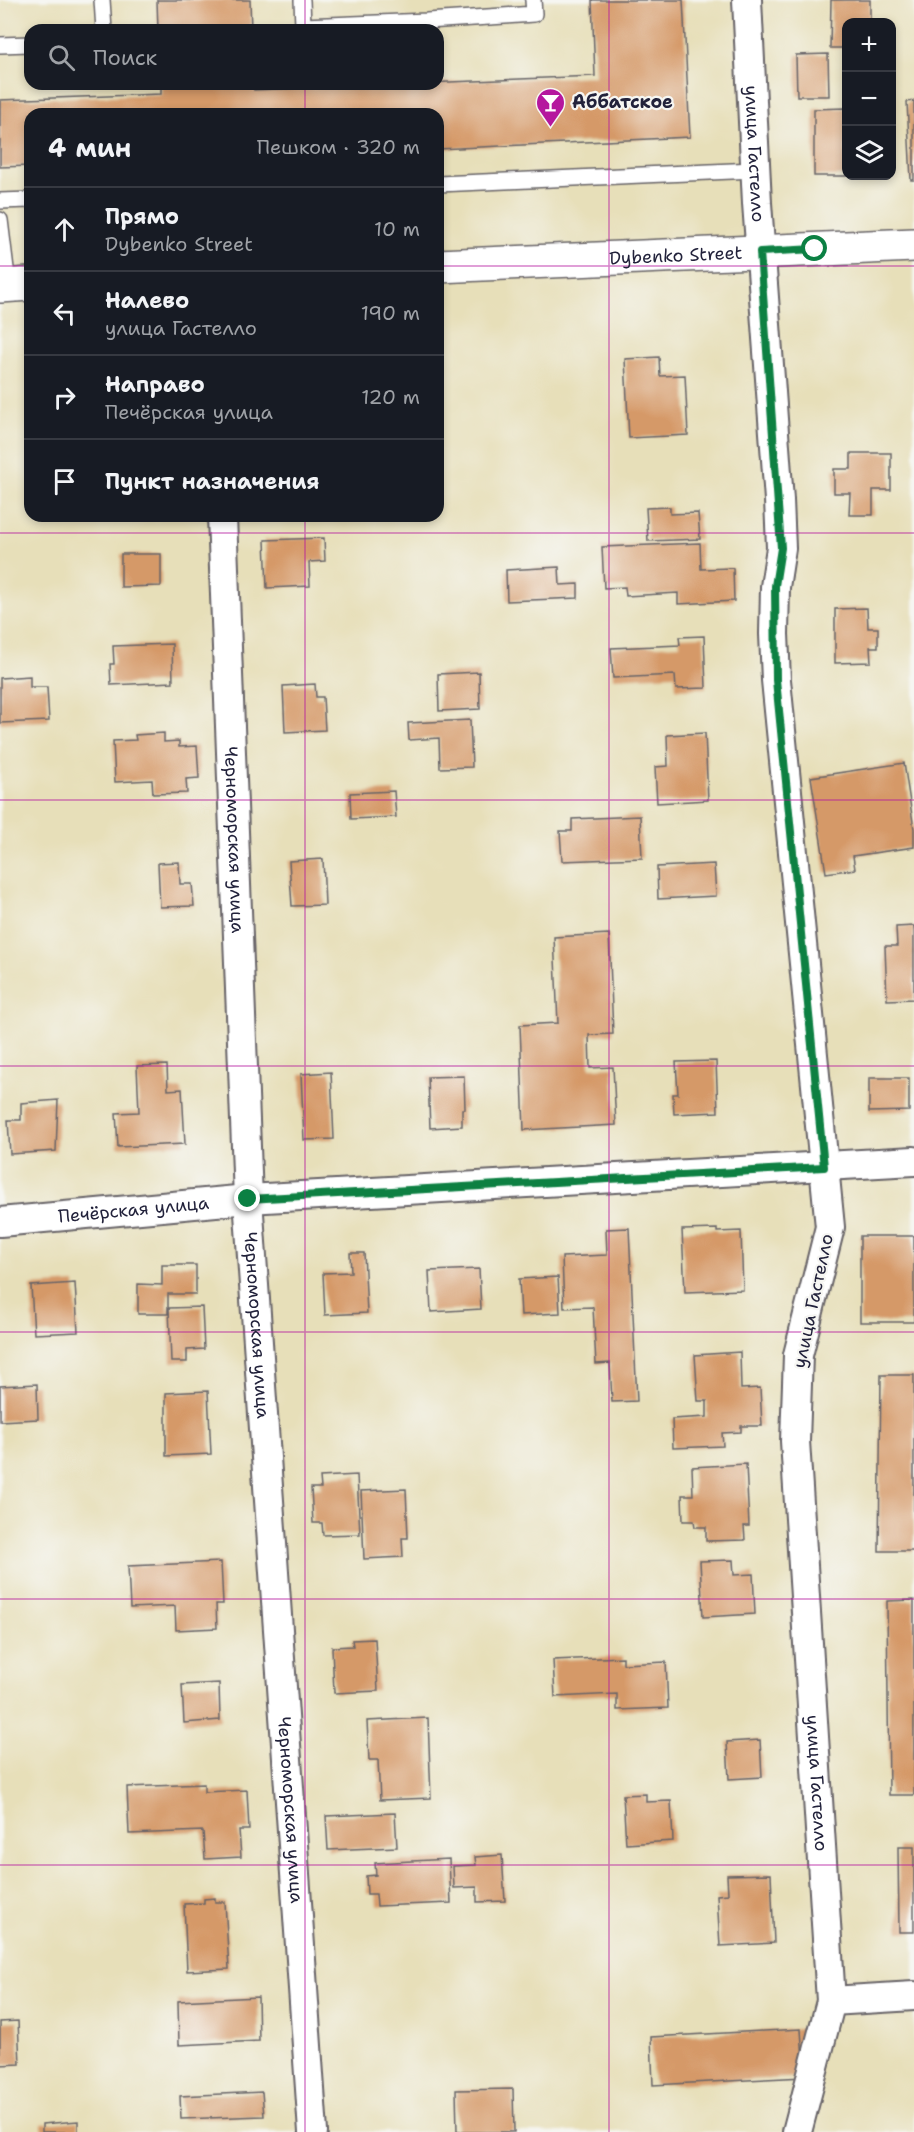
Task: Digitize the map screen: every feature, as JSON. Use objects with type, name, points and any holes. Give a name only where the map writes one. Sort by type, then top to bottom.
[{"type":"main road","name":"Dybenko Street","points":[[444,266],[914,245]]},
{"type":"street","name":"улица Гастелло","points":[[747,0],[760,252],[781,548],[775,586],[776,680],[830,1227],[798,1355],[795,1441],[831,2001],[797,2132]]},
{"type":"street","name":"Черноморская улица","points":[[222,522],[248,1199],[313,2132]]},
{"type":"street","name":"Печёрская улица","points":[[0,1222],[248,1199],[914,1161]]},
{"type":"street","points":[[831,2001],[914,1996]]},
{"type":"lane","points":[[102,0],[104,24]]},
{"type":"lane","points":[[302,0],[303,24]]},
{"type":"lane","points":[[444,24],[534,14],[533,0]]},
{"type":"lane","points":[[0,45],[24,44]]},
{"type":"lane","points":[[444,184],[755,170]]},
{"type":"lane","points":[[0,201],[24,200]]},
{"type":"lane","points":[[0,220],[13,285]]},
{"type":"building","points":[[157,0],[250,0],[251,24],[158,24]]},
{"type":"building","points":[[592,0],[683,0],[690,137],[444,149],[444,108],[24,108],[24,166],[0,167],[0,100],[161,94],[161,90],[444,90],[444,82],[595,76]]},
{"type":"building","points":[[831,0],[870,0],[870,18],[842,18],[842,48],[830,48]]},
{"type":"building","points":[[828,54],[829,96],[797,96],[796,55]]},
{"type":"building","points":[[914,101],[914,180],[911,180],[907,102]]},
{"type":"building","points":[[842,108],[842,176],[814,176],[814,109]]},
{"type":"building","points":[[659,357],[660,376],[685,375],[688,435],[629,438],[625,359]]},
{"type":"building","points":[[851,453],[891,453],[891,490],[873,490],[873,515],[849,515],[850,493],[834,493],[834,469],[851,469]]},
{"type":"building","points":[[670,507],[670,514],[698,513],[700,539],[648,541],[646,508]]},
{"type":"building","points":[[324,538],[325,561],[309,562],[310,586],[267,588],[265,540]]},
{"type":"building","points":[[700,543],[701,569],[733,568],[734,601],[678,604],[678,593],[626,596],[625,587],[604,588],[602,547]]},
{"type":"building","points":[[121,554],[161,554],[161,586],[121,587]]},
{"type":"building","points":[[559,567],[560,585],[578,584],[578,598],[507,601],[506,570]]},
{"type":"building","points":[[867,608],[868,628],[878,628],[878,647],[870,647],[871,662],[835,663],[835,609]]},
{"type":"building","points":[[704,636],[706,688],[676,689],[675,675],[613,678],[611,648],[680,645],[679,637]]},
{"type":"building","points":[[172,644],[173,682],[111,685],[110,664],[114,664],[113,646]]},
{"type":"building","points":[[479,672],[480,709],[439,711],[438,674]]},
{"type":"building","points":[[30,676],[30,687],[47,687],[49,721],[0,723],[0,678]]},
{"type":"building","points":[[315,684],[316,697],[323,697],[325,730],[285,732],[283,686]]},
{"type":"building","points":[[470,720],[472,767],[440,768],[439,738],[409,740],[408,723]]},
{"type":"building","points":[[164,733],[164,742],[179,741],[179,747],[197,746],[199,778],[186,779],[187,793],[153,794],[152,780],[115,782],[113,741],[136,740],[135,735]]},
{"type":"building","points":[[705,733],[708,800],[657,803],[655,767],[668,766],[667,735]]},
{"type":"building","points":[[904,763],[914,829],[914,847],[853,856],[855,869],[826,873],[811,777]]},
{"type":"building","points":[[394,791],[396,817],[351,819],[350,793]]},
{"type":"building","points":[[640,816],[642,858],[562,861],[560,831],[572,831],[572,819]]},
{"type":"building","points":[[323,859],[325,905],[292,906],[289,861]]},
{"type":"building","points":[[179,862],[180,884],[192,884],[194,906],[160,907],[158,863]]},
{"type":"building","points":[[714,864],[716,896],[658,899],[657,867]]},
{"type":"building","points":[[914,926],[914,999],[887,1000],[885,946],[897,946],[896,927]]},
{"type":"building","points":[[609,934],[613,1034],[589,1035],[590,1068],[613,1067],[616,1125],[524,1130],[520,1025],[558,1023],[554,937]]},
{"type":"building","points":[[716,1061],[718,1112],[674,1114],[673,1094],[678,1094],[676,1062]]},
{"type":"building","points":[[167,1065],[168,1090],[182,1089],[185,1144],[118,1147],[116,1113],[139,1112],[137,1066]]},
{"type":"building","points":[[331,1072],[334,1139],[304,1140],[301,1074]]},
{"type":"building","points":[[464,1076],[465,1109],[462,1109],[462,1126],[430,1128],[428,1077]]},
{"type":"building","points":[[869,1078],[909,1078],[909,1111],[869,1112]]},
{"type":"building","points":[[58,1100],[56,1151],[10,1154],[8,1120],[21,1120],[21,1103]]},
{"type":"building","points":[[629,1228],[637,1401],[612,1402],[610,1363],[596,1364],[593,1307],[564,1308],[562,1257],[607,1255],[606,1229]]},
{"type":"building","points":[[717,1229],[717,1232],[741,1231],[743,1290],[685,1292],[682,1230]]},
{"type":"building","points":[[860,1236],[914,1236],[914,1322],[860,1322]]},
{"type":"building","points":[[350,1253],[364,1253],[367,1313],[325,1315],[323,1273],[351,1272]]},
{"type":"building","points":[[162,1265],[196,1265],[196,1294],[168,1294],[168,1314],[138,1314],[138,1284],[162,1285]]},
{"type":"building","points":[[479,1269],[481,1309],[431,1312],[429,1271]]},
{"type":"building","points":[[558,1277],[560,1313],[521,1315],[519,1279]]},
{"type":"building","points":[[75,1283],[78,1332],[34,1334],[31,1286]]},
{"type":"building","points":[[202,1307],[204,1349],[187,1350],[187,1362],[171,1362],[169,1308]]},
{"type":"building","points":[[740,1352],[741,1389],[760,1388],[762,1426],[741,1426],[741,1432],[722,1433],[723,1446],[673,1448],[672,1419],[707,1417],[707,1401],[698,1401],[695,1355]]},
{"type":"building","points":[[881,1375],[914,1375],[914,1551],[879,1551]]},
{"type":"building","points":[[37,1384],[38,1419],[0,1421],[0,1386]]},
{"type":"building","points":[[208,1391],[211,1454],[166,1456],[166,1393]]},
{"type":"building","points":[[746,1464],[749,1526],[744,1526],[745,1540],[706,1541],[706,1527],[695,1527],[694,1521],[683,1521],[682,1495],[693,1495],[692,1467]]},
{"type":"building","points":[[357,1475],[360,1534],[323,1535],[322,1523],[313,1523],[311,1488],[321,1488],[320,1477]]},
{"type":"building","points":[[406,1489],[408,1538],[402,1538],[403,1557],[364,1559],[361,1491]]},
{"type":"building","points":[[733,1560],[734,1575],[753,1574],[755,1614],[703,1617],[700,1561]]},
{"type":"building","points":[[221,1562],[223,1604],[216,1604],[217,1628],[176,1630],[175,1606],[130,1608],[128,1566]]},
{"type":"building","points":[[914,1600],[914,1795],[889,1795],[887,1601]]},
{"type":"building","points":[[375,1639],[378,1691],[334,1693],[332,1647],[353,1646],[352,1640]]},
{"type":"building","points":[[623,1657],[623,1664],[666,1662],[668,1708],[617,1710],[617,1694],[555,1697],[553,1660]]},
{"type":"building","points":[[219,1683],[220,1720],[184,1723],[182,1685]]},
{"type":"building","points":[[428,1718],[431,1798],[380,1800],[378,1760],[369,1760],[367,1721]]},
{"type":"building","points":[[760,1740],[762,1777],[729,1779],[727,1742]]},
{"type":"building","points":[[204,1784],[204,1792],[247,1790],[249,1830],[239,1830],[241,1857],[205,1859],[203,1831],[129,1834],[127,1787]]},
{"type":"building","points":[[646,1794],[646,1802],[671,1801],[673,1841],[626,1844],[623,1795]]},
{"type":"building","points":[[395,1813],[397,1847],[328,1850],[326,1816]]},
{"type":"building","points":[[898,1847],[914,1847],[914,1932],[899,1932]]},
{"type":"building","points":[[502,1855],[505,1901],[477,1902],[477,1887],[454,1888],[453,1866],[476,1865],[475,1857]]},
{"type":"building","points":[[449,1859],[451,1903],[377,1906],[376,1894],[367,1894],[366,1876],[376,1875],[375,1863]]},
{"type":"building","points":[[771,1874],[774,1943],[720,1946],[717,1895],[728,1894],[727,1875]]},
{"type":"building","points":[[215,1898],[215,1902],[225,1902],[229,1969],[187,1971],[184,1904],[204,1903],[204,1899]]},
{"type":"building","points":[[258,1997],[259,2041],[179,2045],[178,2001]]},
{"type":"building","points":[[18,2021],[20,2064],[0,2065],[0,2022]]},
{"type":"building","points":[[801,2029],[804,2077],[653,2085],[651,2037]]},
{"type":"building","points":[[513,2089],[514,2132],[457,2132],[456,2090]]},
{"type":"building","points":[[262,2092],[264,2116],[181,2119],[180,2096]]},
{"type":"building","points":[[78,2121],[78,2132],[42,2132],[42,2124]]},
{"type":"place","name":"Аббатское","points":[[551,128]]},
{"type":"route","points":[[248,1199],[824,1167],[776,680],[775,586],[781,548],[760,252],[815,249]]}]
